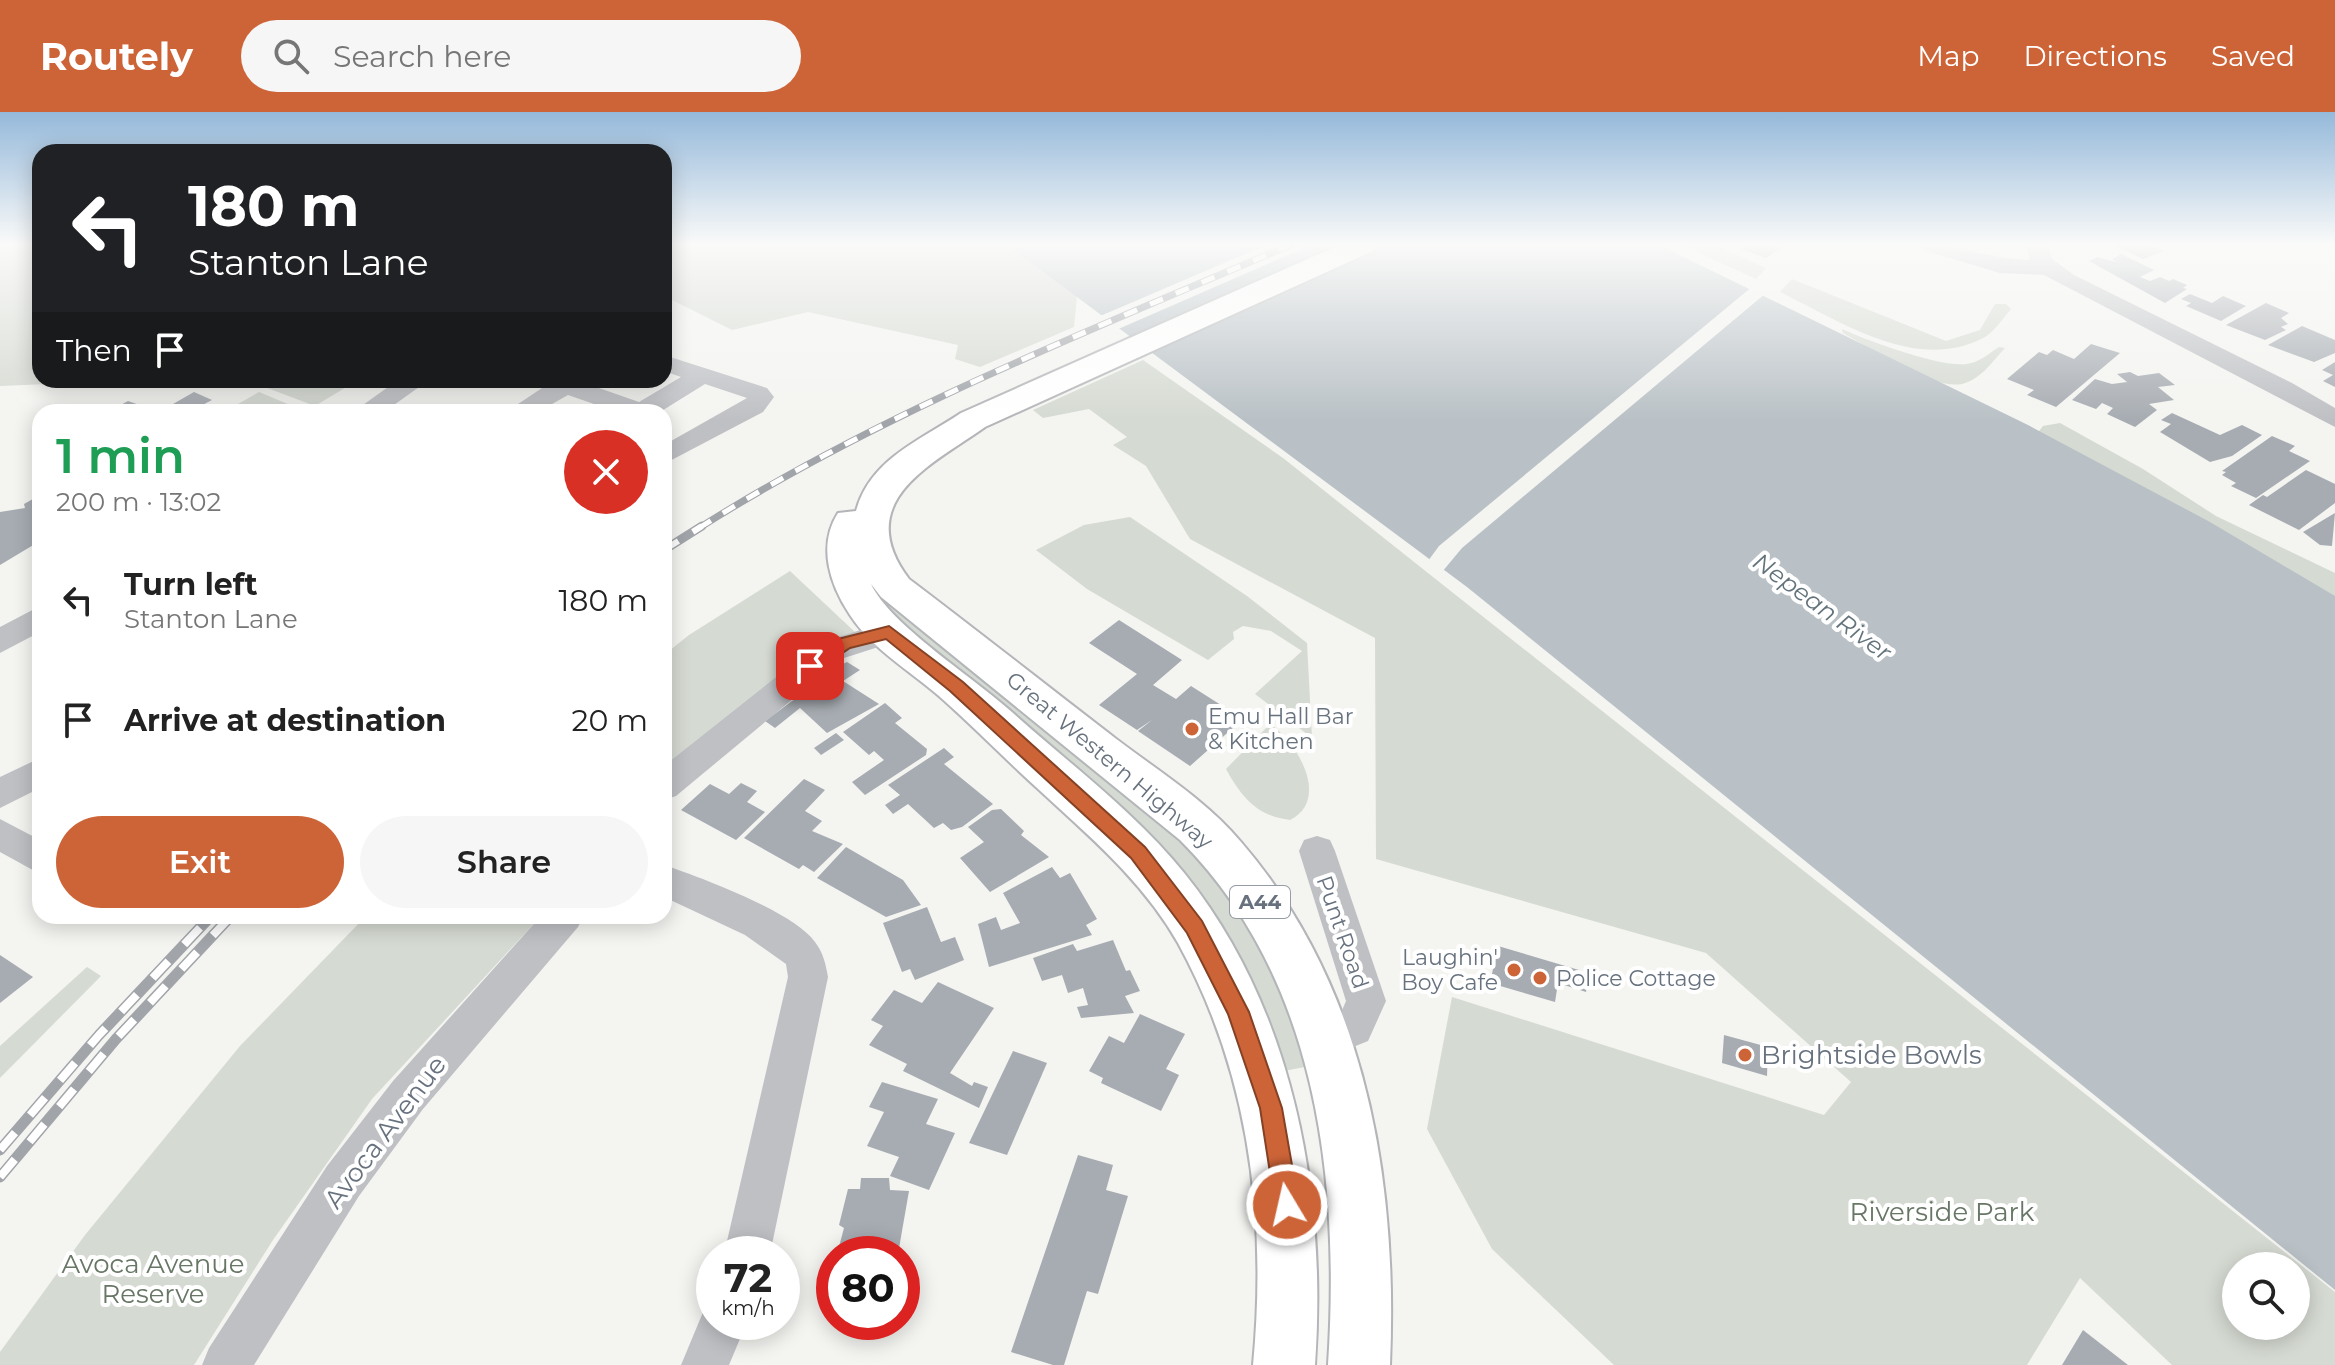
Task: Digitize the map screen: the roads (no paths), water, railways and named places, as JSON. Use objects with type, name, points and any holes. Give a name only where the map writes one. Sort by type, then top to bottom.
[{"type":"highway","name":"Great Western Highway","points":[[1233,303],[973,420],[911,460],[885,487],[872,523],[877,563],[895,588],[1173,807],[1223,853],[1278,932],[1315,1007],[1346,1120],[1361,1244],[1359,1365]]},
{"type":"highway","name":"Great Western Highway","points":[[973,420],[956,422],[884,468],[852,517],[847,556],[854,591],[889,632],[956,687],[1108,823],[1138,853],[1194,927],[1238,1012],[1271,1108],[1287,1205],[1291,1276],[1284,1365]]},
{"type":"street","points":[[2117,303],[2283,388],[2335,419]]},
{"type":"street","points":[[672,366],[761,397],[754,406],[672,452]]},
{"type":"street","points":[[655,404],[702,375]]},
{"type":"street","points":[[378,404],[404,388]]},
{"type":"street","points":[[530,404],[552,388]]},
{"type":"street","points":[[573,388],[619,404]]},
{"type":"street","points":[[0,642],[32,622]]},
{"type":"street","points":[[672,779],[830,651],[889,632]]},
{"type":"street","points":[[0,794],[32,776]]},
{"type":"street","points":[[0,834],[32,854]]},
{"type":"street","name":"Punt Road","points":[[1317,851],[1366,1001],[1354,1028],[1326,1039]]},
{"type":"street","points":[[672,884],[782,936],[803,955],[806,967],[808,977],[751,1236]]},
{"type":"street","name":"Avoca Avenue","points":[[226,1365],[343,1181],[408,1095],[558,924]]},
{"type":"street","points":[[705,1365],[715,1340]]},
{"type":"water","name":"Nepean River","points":[[1086,303],[1779,303],[2028,425],[2210,522],[2335,596],[2335,1290],[2310,1270],[2310,1252],[2288,1252],[1467,587]]},
{"type":"railway","points":[[699,528],[769,486],[914,410],[1152,303]]},
{"type":"railway","points":[[672,545],[702,526]]},
{"type":"railway","points":[[0,1150],[99,1035],[203,924]]},
{"type":"railway","points":[[0,1177],[116,1039],[224,924]]},
{"type":"place","name":"Emu Hall Bar & Kitchen","points":[[1192,729]]},
{"type":"place","name":"Laughin' Boy Cafe","points":[[1514,970]]},
{"type":"place","name":"Police Cottage","points":[[1540,978]]},
{"type":"place","name":"Brightside Bowls","points":[[1745,1055]]},
{"type":"park label","name":"Riverside Park","points":[[1942,1212]]},
{"type":"park label","name":"Avoca Avenue Reserve","points":[[153,1279]]}]
